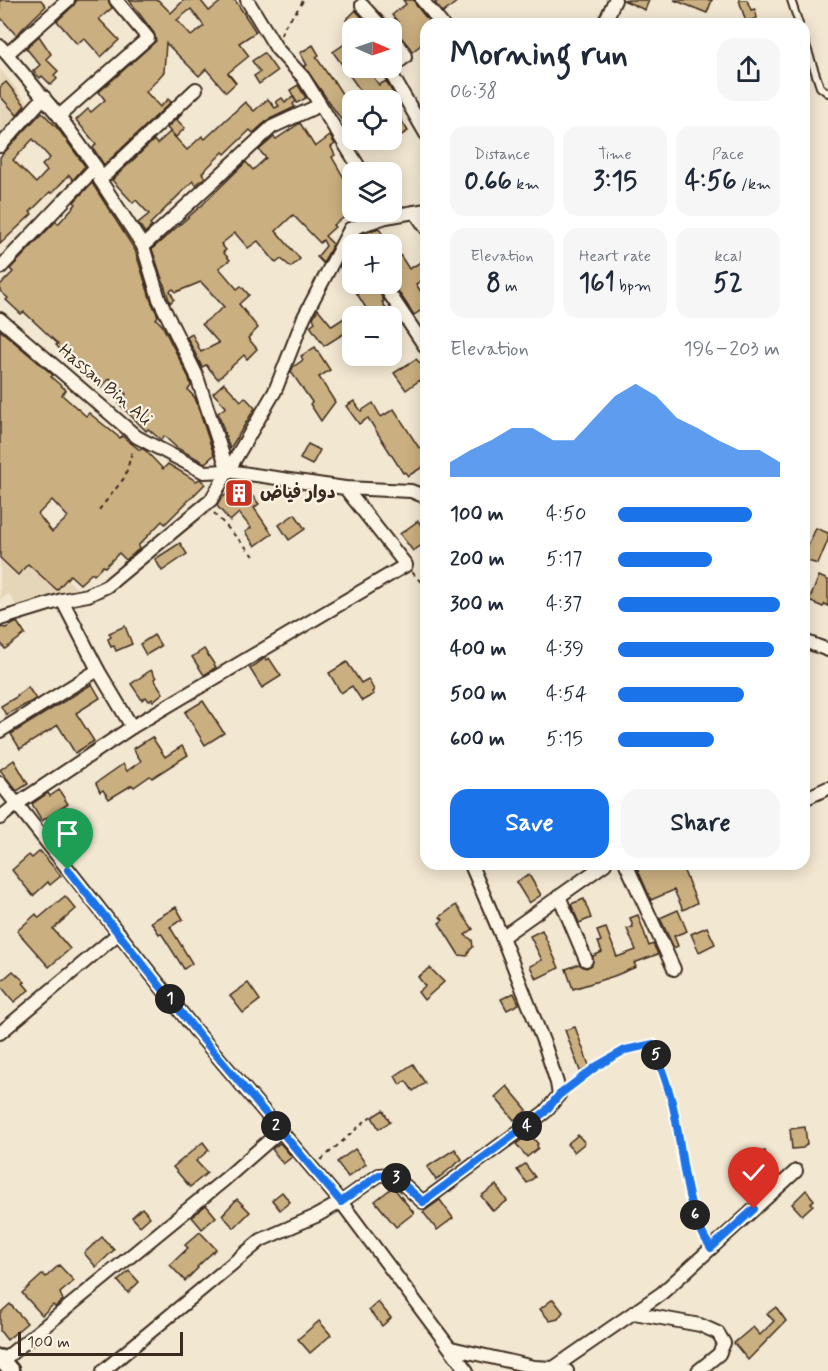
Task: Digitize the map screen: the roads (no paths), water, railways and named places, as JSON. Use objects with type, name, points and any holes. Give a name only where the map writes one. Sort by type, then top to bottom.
[{"type":"street","points":[[68,0],[3,50],[44,97],[96,167],[100,180],[143,246],[159,299],[195,374],[228,471]]},
{"type":"street","points":[[59,116],[148,38],[116,0]]},
{"type":"street","points":[[247,0],[278,49],[303,77],[356,162]]},
{"type":"street","points":[[422,0],[437,18]]},
{"type":"street","points":[[607,18],[615,0]]},
{"type":"street","points":[[362,5],[374,18]]},
{"type":"street","points":[[393,78],[420,124]]},
{"type":"street","points":[[100,180],[196,89]]},
{"type":"street","points":[[0,146],[44,97]]},
{"type":"street","points":[[143,246],[272,127],[320,105]]},
{"type":"street","points":[[0,268],[96,167]]},
{"type":"street","points":[[402,213],[420,211]]},
{"type":"street","points":[[0,619],[62,600],[88,595],[107,586],[211,500],[274,391],[304,317],[350,229],[366,222]]},
{"type":"street","points":[[350,229],[353,234]]},
{"type":"street","points":[[390,294],[420,339]]},
{"type":"street","name":"Hassan Bin Ali","points":[[0,319],[137,437],[204,472],[228,471],[345,488],[411,491],[420,495]]},
{"type":"street","points":[[0,818],[17,804],[132,727],[406,565],[345,488]]},
{"type":"street","points":[[62,600],[98,670],[132,727]]},
{"type":"street","points":[[810,643],[828,650]]},
{"type":"street","points":[[0,731],[98,670]]},
{"type":"street","points":[[0,783],[195,1030],[341,1202],[467,1371]]},
{"type":"street","points":[[810,796],[828,788]]},
{"type":"street","points":[[103,1371],[261,1240],[316,1216],[341,1202],[379,1175],[392,1174],[423,1202],[545,1112],[559,1095],[545,1046],[473,870]]},
{"type":"street","points":[[502,937],[596,870]]},
{"type":"street","points":[[629,870],[674,969]]},
{"type":"street","points":[[559,896],[586,960]]},
{"type":"street","points":[[0,1033],[119,933]]},
{"type":"street","points":[[4,1363],[280,1131]]},
{"type":"street","points":[[551,1369],[662,1293],[796,1171]]},
{"type":"street","points":[[634,1313],[700,1325],[718,1333],[724,1343],[719,1354],[698,1371]]},
{"type":"street","points":[[451,1348],[534,1367],[567,1371]]},
{"type":"lane","points":[[791,0],[797,18]]},
{"type":"lane","points":[[810,57],[820,87],[828,93]]},
{"type":"place","name":"دوار فياض","points":[[239,493]]}]
